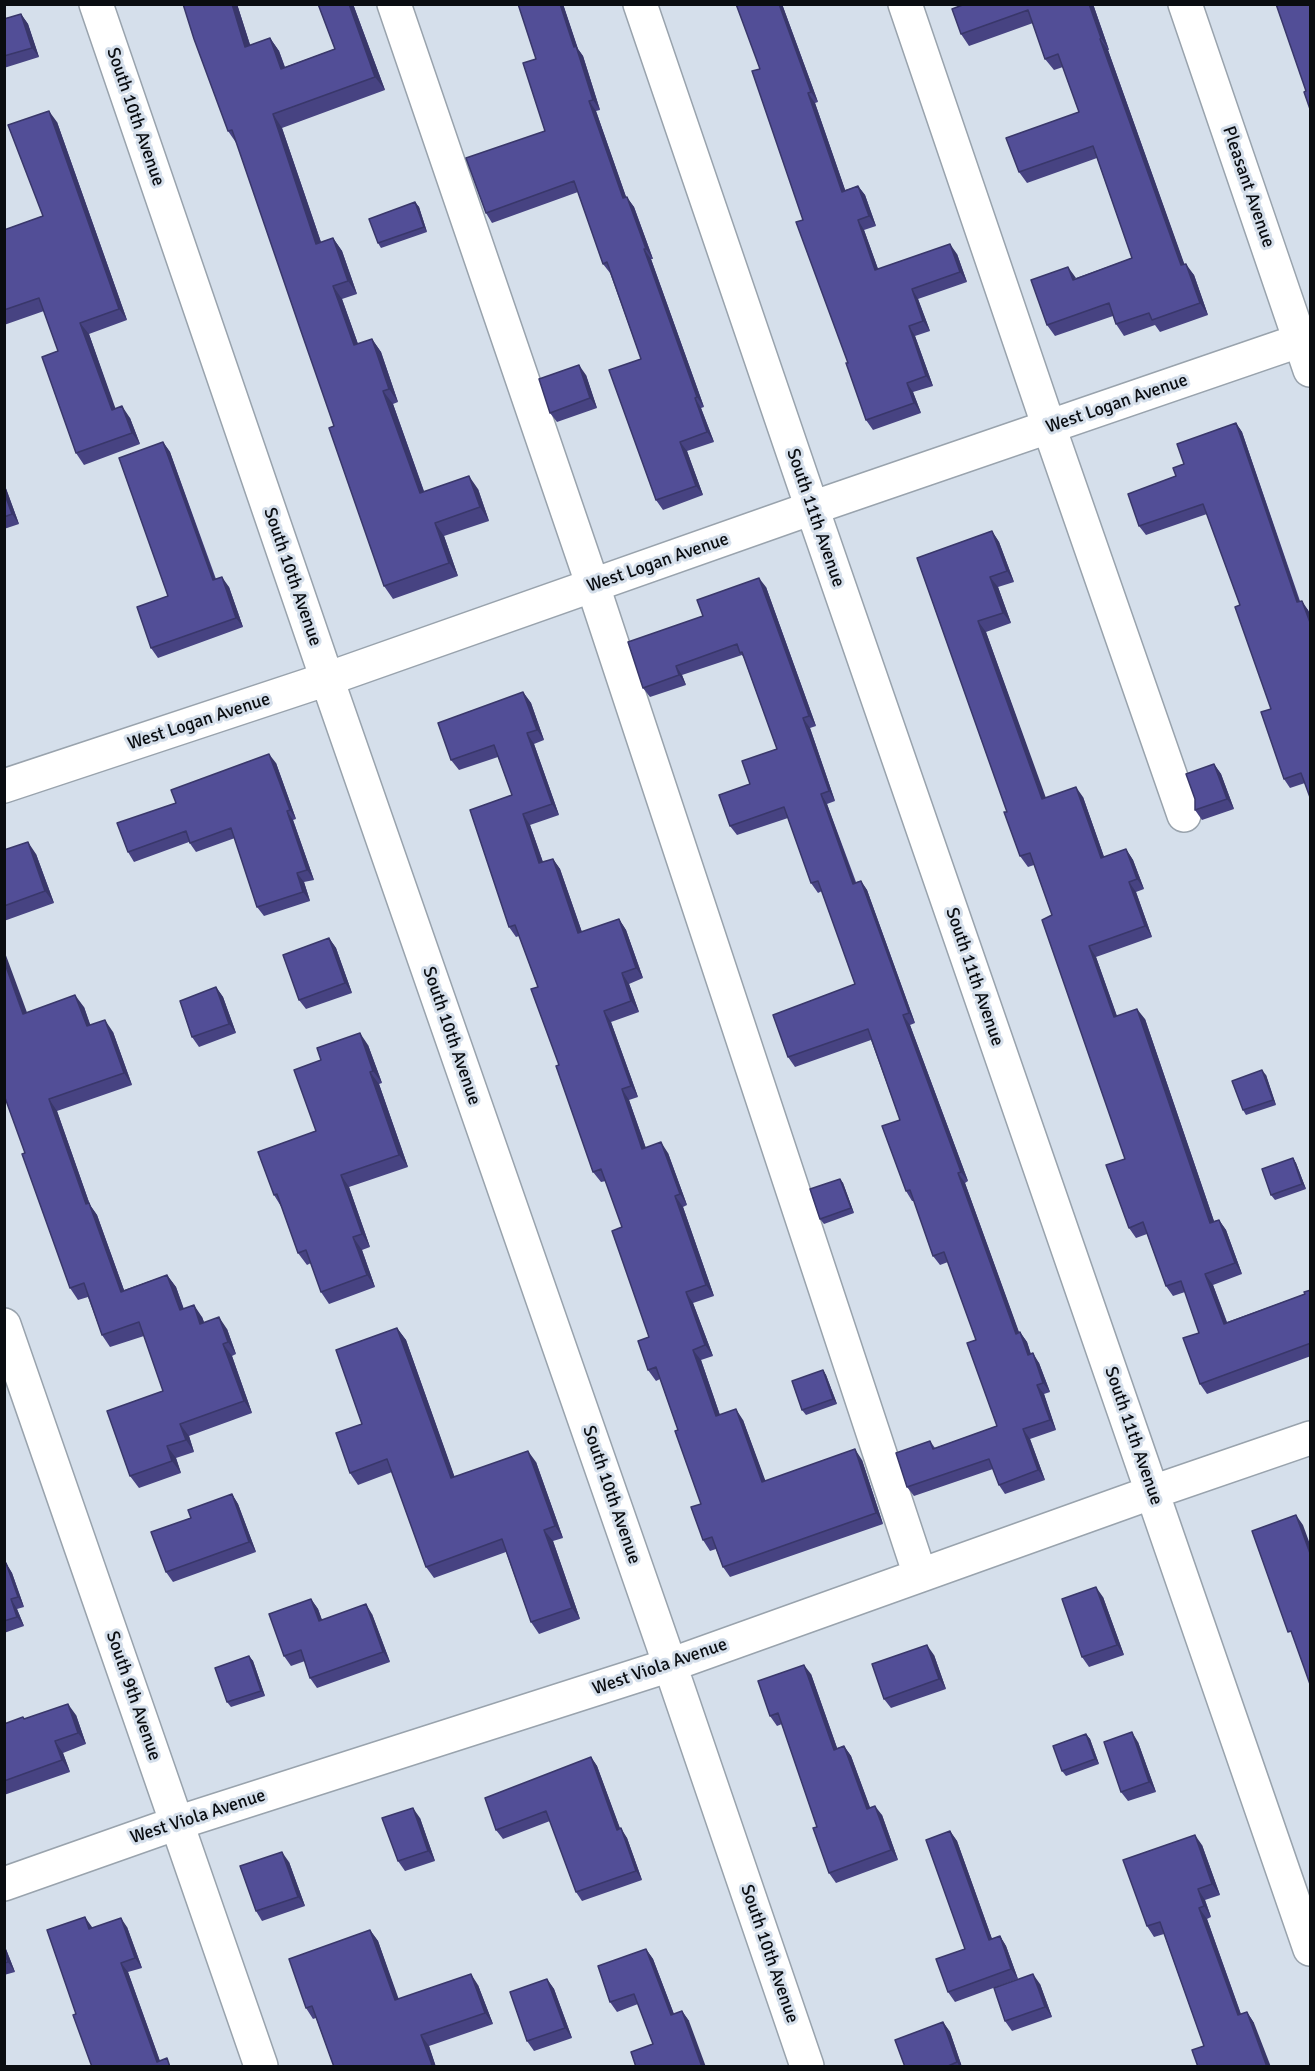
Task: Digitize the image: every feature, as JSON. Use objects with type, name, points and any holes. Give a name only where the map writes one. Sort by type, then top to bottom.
[{"type":"street","name":"South 10th Avenue","points":[[96,4],[327,680],[670,1665],[807,2067]]},
{"type":"street","points":[[393,4],[593,586],[920,1575]]},
{"type":"street","name":"South 11th Avenue","points":[[640,4],[1311,1949]]},
{"type":"street","points":[[905,4],[1048,427],[1184,815]]},
{"type":"street","name":"Pleasant Avenue","points":[[1185,4],[1307,349]]},
{"type":"street","name":"West Logan Avenue","points":[[4,786],[327,680],[1048,427],[1307,349]]},
{"type":"street","name":"South 9th Avenue","points":[[4,1325],[261,2067]]},
{"type":"street","name":"West Viola Avenue","points":[[4,1884],[177,1823],[670,1665],[1153,1492],[1311,1438]]},
{"type":"building","points":[[183,4],[232,4],[245,47],[270,38],[281,69],[335,49],[318,4],[349,4],[375,77],[273,114],[316,244],[333,238],[348,281],[333,286],[354,345],[372,339],[389,389],[383,391],[420,493],[469,476],[480,507],[435,523],[449,563],[384,586],[329,428],[334,426],[232,130],[228,131]]},
{"type":"building","points":[[518,4],[560,4],[593,100],[589,101],[623,198],[627,197],[646,249],[644,249],[697,397],[695,398],[707,432],[680,442],[696,486],[656,500],[609,370],[641,359],[607,262],[603,264],[574,181],[486,213],[466,158],[545,131],[523,63],[536,59]]},
{"type":"building","points":[[736,4],[779,4],[811,92],[808,93],[842,192],[858,186],[869,216],[858,220],[875,270],[950,244],[960,272],[912,289],[923,321],[909,326],[926,376],[907,383],[914,403],[866,420],[846,363],[848,363],[796,222],[803,220],[752,71],[760,69]]},
{"type":"building","points":[[965,4],[1089,4],[1181,265],[1186,264],[1200,303],[1152,320],[1149,313],[1116,324],[1109,303],[1047,325],[1031,280],[1068,267],[1073,280],[1132,258],[1093,146],[1019,172],[1006,138],[1079,112],[1058,54],[1045,59],[1028,10],[961,34],[952,9]]},
{"type":"building","points":[[1276,4],[1311,4],[1311,112],[1304,92],[1306,91]]},
{"type":"building","points":[[21,14],[32,48],[4,56],[4,19]]},
{"type":"building","points":[[49,111],[119,309],[80,323],[112,410],[122,406],[132,433],[76,453],[42,357],[58,351],[39,298],[4,310],[4,230],[43,216],[8,125]]},
{"type":"building","points":[[415,202],[424,227],[378,243],[369,219]]},
{"type":"building","points":[[579,365],[590,398],[550,413],[539,379]]},
{"type":"building","points":[[1236,423],[1297,602],[1302,601],[1311,625],[1311,800],[1301,773],[1284,779],[1261,712],[1271,709],[1235,607],[1240,605],[1203,504],[1139,526],[1128,494],[1176,476],[1173,468],[1184,464],[1177,444]]},
{"type":"building","points":[[163,442],[213,580],[222,577],[236,618],[151,648],[137,607],[168,596],[119,458]]},
{"type":"building","points":[[4,492],[12,514],[4,517]]},
{"type":"building","points":[[992,531],[1007,571],[990,577],[1003,613],[978,621],[1042,799],[1076,787],[1101,858],[1126,849],[1137,879],[1129,882],[1145,926],[1089,946],[1114,1017],[1137,1009],[1210,1223],[1219,1220],[1235,1263],[1205,1274],[1224,1324],[1311,1290],[1311,1343],[1200,1384],[1183,1338],[1199,1333],[1181,1281],[1166,1286],[1143,1222],[1129,1228],[1106,1165],[1125,1159],[1042,920],[1052,915],[1030,853],[1020,856],[1004,812],[1007,812],[917,558]]},
{"type":"building","points":[[759,578],[809,716],[803,718],[829,791],[821,794],[853,884],[861,881],[909,1013],[903,1015],[961,1172],[958,1173],[1016,1334],[1020,1332],[1028,1355],[1033,1353],[1043,1383],[1037,1385],[1050,1420],[1023,1429],[1038,1470],[999,1485],[989,1459],[907,1487],[896,1453],[930,1441],[933,1449],[997,1426],[967,1343],[976,1340],[944,1252],[933,1256],[910,1190],[906,1191],[882,1126],[900,1120],[868,1029],[788,1057],[773,1015],[855,984],[818,881],[811,883],[784,807],[730,826],[719,795],[750,784],[742,761],[777,749],[742,652],[740,653],[737,644],[676,666],[679,675],[643,688],[628,642],[703,616],[697,600]]},
{"type":"building","points":[[523,692],[537,730],[527,733],[552,804],[523,814],[539,863],[553,859],[578,933],[619,919],[636,968],[622,973],[631,1001],[604,1011],[631,1086],[622,1089],[642,1149],[661,1142],[680,1194],[675,1196],[706,1285],[686,1292],[705,1345],[693,1350],[716,1416],[736,1409],[762,1482],[855,1449],[876,1513],[723,1567],[712,1537],[703,1540],[691,1507],[701,1504],[675,1431],[678,1430],[656,1367],[648,1370],[638,1341],[649,1337],[612,1231],[622,1227],[601,1169],[593,1172],[556,1066],[559,1065],[531,989],[538,987],[515,925],[509,927],[470,810],[512,795],[494,745],[451,760],[438,723]]},
{"type":"building","points":[[269,754],[290,810],[287,811],[307,870],[297,873],[303,892],[257,907],[231,828],[190,843],[186,831],[128,852],[117,823],[176,803],[171,790]]},
{"type":"building","points":[[1214,764],[1227,799],[1195,810],[1195,799],[1186,774]]},
{"type":"building","points":[[28,842],[45,891],[4,906],[4,850]]},
{"type":"building","points":[[329,938],[345,983],[299,1000],[283,955]]},
{"type":"building","points":[[4,961],[23,1014],[75,995],[87,1026],[105,1020],[124,1073],[49,1099],[86,1204],[89,1203],[121,1292],[167,1275],[180,1310],[194,1305],[200,1324],[219,1317],[228,1342],[223,1344],[244,1401],[180,1424],[186,1440],[167,1446],[172,1461],[130,1476],[107,1411],[163,1391],[139,1322],[102,1335],[84,1283],[70,1288],[22,1154],[25,1153],[4,1095]]},
{"type":"building","points":[[216,987],[229,1024],[192,1037],[180,1001]]},
{"type":"building","points":[[360,1033],[373,1071],[370,1072],[399,1155],[341,1175],[362,1234],[353,1237],[367,1275],[321,1292],[306,1250],[298,1253],[277,1194],[274,1195],[258,1152],[316,1131],[294,1070],[321,1060],[317,1048]]},
{"type":"building","points":[[1262,1070],[1273,1100],[1243,1110],[1232,1081]]},
{"type":"building","points":[[1293,1158],[1302,1184],[1271,1195],[1262,1169]]},
{"type":"building","points":[[840,1179],[851,1208],[820,1219],[810,1189]]},
{"type":"building","points":[[397,1328],[451,1478],[528,1451],[555,1526],[544,1530],[572,1608],[531,1622],[502,1539],[426,1567],[387,1459],[350,1473],[336,1433],[362,1424],[336,1350]]},
{"type":"building","points":[[823,1370],[833,1399],[802,1410],[792,1381]]},
{"type":"building","points":[[232,1494],[249,1542],[166,1572],[151,1532],[191,1518],[188,1510]]},
{"type":"building","points":[[1296,1515],[1311,1556],[1311,1687],[1291,1631],[1288,1632],[1252,1531]]},
{"type":"building","points":[[6,1563],[18,1597],[11,1599],[17,1617],[4,1621],[4,1564]]},
{"type":"building","points":[[1096,1587],[1117,1645],[1082,1657],[1062,1599]]},
{"type":"building","points":[[311,1599],[319,1621],[366,1604],[383,1652],[310,1678],[301,1650],[284,1656],[269,1614]]},
{"type":"building","points":[[927,1645],[939,1679],[884,1699],[872,1664]]},
{"type":"building","points":[[249,1656],[261,1691],[227,1702],[215,1668]]},
{"type":"building","points":[[804,1665],[834,1750],[844,1746],[867,1809],[875,1806],[891,1850],[829,1873],[813,1828],[817,1827],[778,1713],[770,1716],[758,1681]]},
{"type":"building","points":[[68,1704],[78,1733],[55,1741],[62,1760],[4,1781],[4,1724]]},
{"type":"building","points":[[1132,1732],[1149,1782],[1121,1792],[1104,1742]]},
{"type":"building","points":[[1086,1734],[1095,1759],[1062,1771],[1053,1746]]},
{"type":"building","points":[[591,1757],[617,1830],[621,1828],[636,1871],[576,1892],[546,1811],[496,1830],[485,1798]]},
{"type":"building","points":[[413,1808],[428,1851],[398,1861],[382,1818]]},
{"type":"building","points":[[950,1831],[989,1940],[1000,1936],[1011,1969],[948,1992],[936,1959],[965,1949],[926,1840]]},
{"type":"building","points":[[1195,1835],[1212,1884],[1198,1889],[1204,1906],[1199,1908],[1238,2015],[1247,2012],[1267,2067],[1198,2067],[1192,2050],[1204,2046],[1160,1922],[1147,1926],[1123,1860]]},
{"type":"building","points":[[282,1852],[298,1897],[256,1911],[240,1866]]},
{"type":"building","points":[[85,1917],[89,1929],[121,1918],[135,1958],[121,1963],[157,2062],[167,2058],[170,2067],[92,2067],[73,2015],[76,2014],[47,1930]]},
{"type":"building","points":[[370,1930],[395,2000],[471,1974],[485,2013],[421,2035],[432,2065],[428,2067],[334,2067],[312,2006],[306,2008],[289,1959]]},
{"type":"building","points":[[646,1949],[671,2015],[682,2011],[702,2067],[636,2067],[631,2052],[653,2044],[634,1994],[610,2002],[598,1966]]},
{"type":"building","points":[[1033,1974],[1045,2007],[1005,2021],[994,1988]]},
{"type":"building","points":[[547,1979],[565,2028],[527,2041],[510,1992]]},
{"type":"building","points":[[943,2022],[957,2062],[946,2067],[905,2067],[895,2040]]}]
